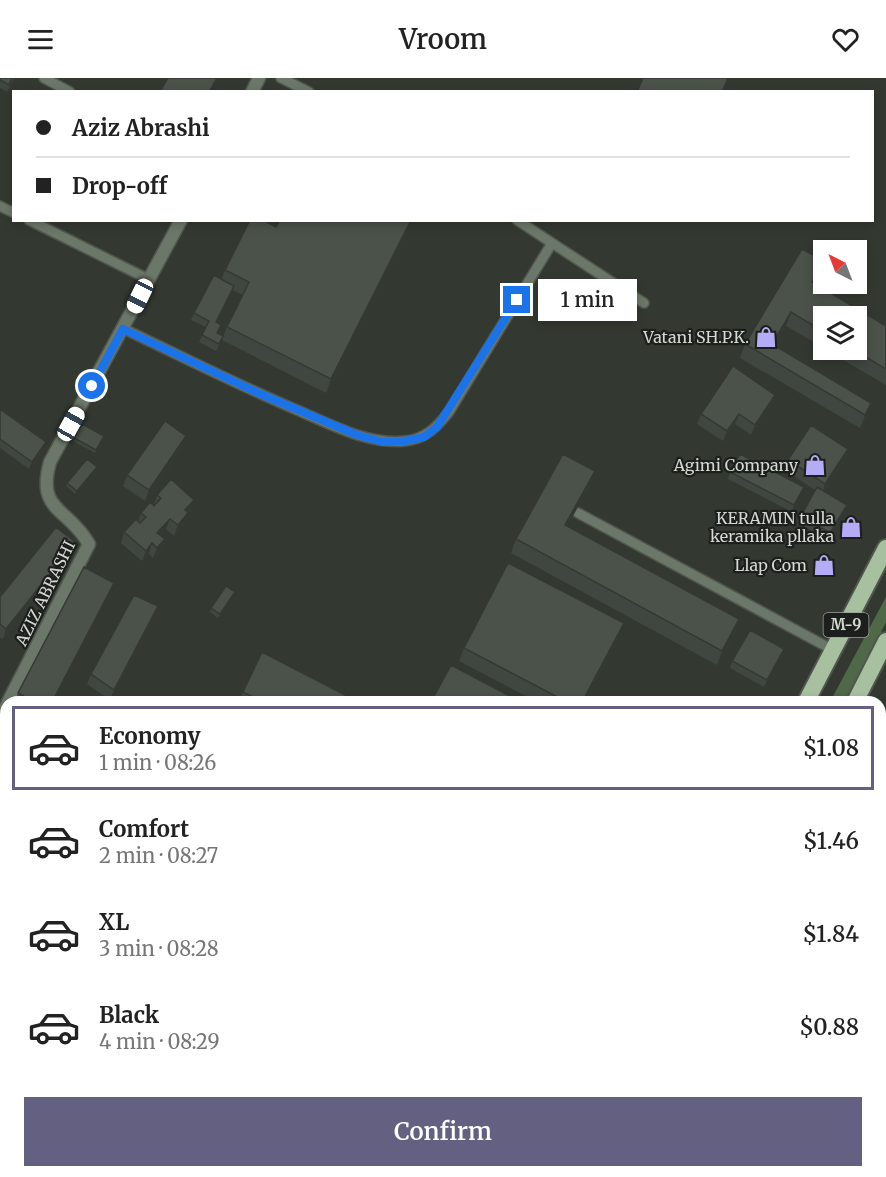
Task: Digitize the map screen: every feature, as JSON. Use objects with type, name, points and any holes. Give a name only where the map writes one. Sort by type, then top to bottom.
[{"type":"highway","name":"M-9","points":[[809,696],[886,548]]},
{"type":"highway","name":"M-9","points":[[858,696],[886,641]]},
{"type":"street","name":"AZIZ ABRASHI","points":[[11,696],[89,544],[75,523],[51,503],[45,490],[50,462],[180,222]]},
{"type":"lane","points":[[44,78],[66,90]]},
{"type":"lane","points":[[281,78],[305,90]]},
{"type":"lane","points":[[33,222],[148,279]]},
{"type":"lane","points":[[519,222],[644,303]]},
{"type":"lane","points":[[123,329],[324,422],[383,442],[405,441],[424,437],[437,427],[552,243]]},
{"type":"lane","points":[[578,513],[833,650]]},
{"type":"green space","points":[[886,597],[886,622],[850,696],[833,696]]},
{"type":"building","points":[[0,78],[12,78],[9,85]]},
{"type":"building","points":[[168,78],[217,78],[210,90],[161,90]]},
{"type":"building","points":[[643,78],[728,78],[723,90],[638,90]]},
{"type":"building","points":[[249,222],[267,222],[276,227],[279,222],[410,222],[331,379],[227,327],[249,282],[225,270]]},
{"type":"building","points":[[802,249],[813,255],[813,294],[832,294],[852,306],[813,306],[813,325],[791,312],[772,344],[871,403],[865,415],[745,344]]},
{"type":"building","points":[[214,275],[234,286],[216,322],[221,325],[217,333],[223,336],[219,344],[202,335],[209,321],[194,313]]},
{"type":"building","points":[[867,315],[886,326],[886,369],[867,358]]},
{"type":"building","points":[[733,366],[775,395],[755,425],[739,414],[727,431],[701,414]]},
{"type":"building","points":[[0,409],[46,442],[32,462],[0,439]]},
{"type":"building","points":[[165,421],[186,436],[149,490],[127,475]]},
{"type":"building","points":[[82,424],[104,436],[96,450],[74,438]]},
{"type":"building","name":"Agimi Company","points":[[811,425],[848,449],[825,484],[788,460]]},
{"type":"building","points":[[563,454],[595,471],[565,525],[739,619],[722,651],[516,539]]},
{"type":"building","points":[[740,454],[804,487],[794,505],[730,472]]},
{"type":"building","points":[[87,459],[97,467],[77,491],[67,483]]},
{"type":"building","points":[[171,479],[194,500],[185,510],[188,513],[178,525],[170,519],[157,533],[165,539],[157,548],[152,543],[146,551],[124,532],[136,519],[140,523],[146,517],[141,513],[150,502],[154,506],[161,498],[157,495]]},
{"type":"building","points":[[817,487],[847,505],[830,533],[801,516]]},
{"type":"building","points":[[56,527],[75,542],[6,629],[0,624],[0,597]]},
{"type":"building","points":[[508,563],[624,623],[585,696],[556,696],[464,648]]},
{"type":"building","points":[[84,567],[114,583],[55,696],[23,696],[18,693]]},
{"type":"building","points":[[226,586],[235,592],[220,614],[211,608]]},
{"type":"building","points":[[134,595],[158,606],[114,690],[91,674]]},
{"type":"building","points":[[750,630],[784,649],[767,680],[732,661]]},
{"type":"building","points":[[262,652],[347,696],[251,696],[243,692]]},
{"type":"building","points":[[451,665],[510,696],[434,696]]},
{"type":"place","name":"Vatani SH.P.K.","points":[[766,337]]},
{"type":"place","name":"Agimi Company","points":[[815,465]]},
{"type":"place","name":"KERAMIN tulla keramika pllaka","points":[[851,527]]},
{"type":"place","name":"Llap Com","points":[[824,565]]},
{"type":"route","points":[[92,386],[123,329],[324,422],[383,442],[405,441],[424,437],[437,427],[517,300]]}]
